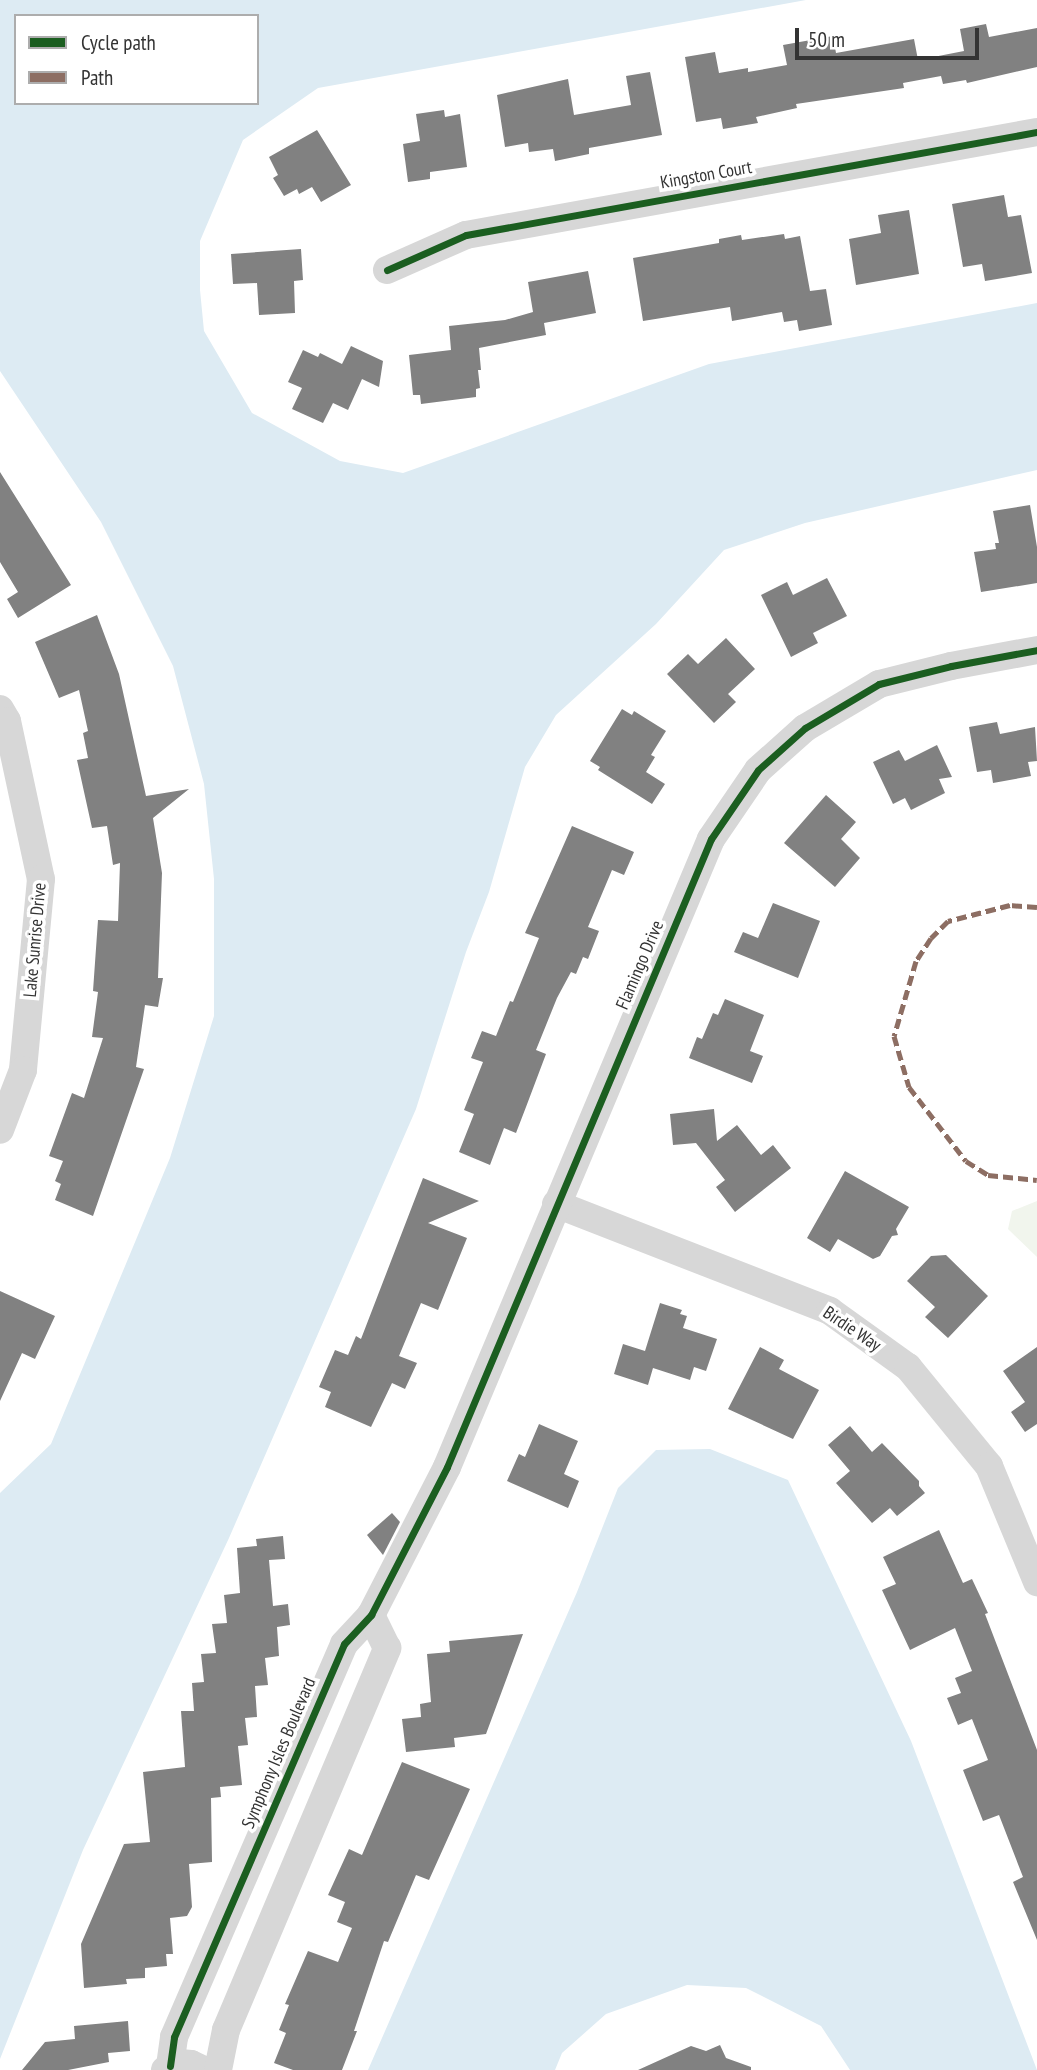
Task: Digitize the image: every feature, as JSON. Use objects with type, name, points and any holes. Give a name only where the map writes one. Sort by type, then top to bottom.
[{"type":"street","name":"Kingston Court","points":[[387,270],[466,234],[1037,132]]},
{"type":"street","name":"Flamingo Drive","points":[[446,1467],[711,839],[758,770],[805,728],[879,684],[951,666],[1037,650]]},
{"type":"street","name":"Lake Sunrise Drive","points":[[0,709],[7,721],[41,879],[23,1070],[0,1130]]},
{"type":"street","name":"Birdie Way","points":[[556,1204],[831,1311],[908,1367],[989,1466],[1037,1582]]},
{"type":"street","name":"Symphony Isles Boulevard","points":[[168,2068],[174,2037],[344,1644],[371,1615],[446,1467]]},
{"type":"street","points":[[218,2070],[226,2030],[387,1648],[371,1615]]},
{"type":"street","points":[[168,2068],[191,2064],[204,2070]]},
{"type":"shaded area","points":[[0,0],[806,0],[318,88],[243,140],[200,241],[200,290],[204,331],[252,413],[340,461],[403,473],[709,364],[1037,303],[1037,470],[805,523],[724,550],[656,624],[556,715],[525,767],[489,892],[466,952],[416,1109],[229,1538],[83,1850],[0,2059],[0,1493],[51,1444],[170,1158],[214,1016],[214,879],[204,784],[173,666],[101,522],[0,371]]},
{"type":"shaded area","points":[[1037,1201],[1037,1257],[1008,1229],[1012,1211]]},
{"type":"shaded area","points":[[710,1449],[788,1480],[911,1741],[1037,2070],[850,2070],[821,2026],[746,1988],[687,1985],[606,2014],[562,2053],[555,2070],[368,2070],[577,1592],[618,1488],[656,1450]]},
{"type":"building","points":[[986,24],[989,37],[1037,28],[1037,67],[967,83],[966,80],[943,84],[941,76],[903,83],[904,88],[796,104],[797,108],[756,117],[758,123],[723,129],[721,118],[696,122],[685,57],[715,52],[719,73],[748,68],[748,72],[787,65],[783,45],[833,36],[836,53],[914,39],[918,60],[964,51],[960,29]]},
{"type":"building","points":[[650,72],[662,135],[589,148],[589,154],[555,161],[553,149],[529,152],[528,143],[505,147],[497,95],[568,79],[574,115],[631,105],[626,76]]},
{"type":"building","points":[[444,110],[445,117],[460,114],[467,167],[430,172],[430,179],[408,182],[403,144],[420,141],[416,114]]},
{"type":"building","points":[[317,130],[351,185],[321,202],[312,187],[299,194],[297,189],[284,196],[273,178],[278,175],[269,157]]},
{"type":"building","points":[[1004,195],[1008,217],[1021,215],[1032,273],[985,281],[982,264],[963,267],[952,204]]},
{"type":"building","points":[[909,210],[919,274],[856,285],[849,239],[881,233],[878,215]]},
{"type":"building","points":[[784,234],[785,239],[800,236],[810,291],[826,289],[832,325],[799,331],[797,320],[784,322],[782,312],[732,321],[730,307],[643,321],[633,258],[719,243],[719,239],[741,235],[742,240]]},
{"type":"building","points":[[301,249],[303,280],[294,281],[295,313],[259,315],[257,283],[233,284],[231,254]]},
{"type":"building","points":[[588,271],[596,313],[544,323],[546,335],[479,348],[480,388],[476,389],[476,397],[421,404],[420,395],[413,395],[409,355],[451,350],[449,326],[505,320],[533,312],[528,282]]},
{"type":"building","points":[[351,346],[383,361],[379,387],[362,379],[348,410],[333,403],[323,423],[292,409],[302,388],[288,382],[303,350],[318,357],[320,353],[342,364]]},
{"type":"building","points":[[0,472],[71,585],[18,618],[7,599],[18,592],[0,562]]},
{"type":"building","points":[[1030,505],[1037,547],[1037,583],[981,592],[974,552],[996,549],[995,543],[999,543],[993,511]]},
{"type":"building","points":[[827,578],[847,616],[813,633],[818,643],[791,657],[761,595],[787,582],[793,595]]},
{"type":"building","points":[[97,615],[119,674],[146,796],[189,789],[153,818],[162,873],[158,978],[163,978],[158,1007],[145,1005],[136,1067],[144,1069],[93,1216],[55,1200],[61,1184],[55,1181],[63,1161],[49,1156],[72,1093],[84,1098],[103,1038],[92,1037],[98,992],[93,991],[98,920],[118,921],[120,863],[113,865],[107,826],[92,828],[77,760],[88,758],[83,733],[88,731],[79,690],[59,698],[35,642]]},
{"type":"building","points":[[726,638],[755,669],[728,694],[736,702],[714,723],[667,674],[688,654],[698,664]]},
{"type":"building","points":[[622,709],[632,715],[634,711],[666,731],[651,755],[655,757],[646,772],[665,784],[652,804],[598,770],[600,767],[590,761]]},
{"type":"building","points":[[997,722],[1000,734],[1035,727],[1037,761],[1028,762],[1031,776],[993,783],[991,770],[977,772],[969,727]]},
{"type":"building","points":[[937,745],[952,777],[939,779],[945,793],[911,810],[905,798],[893,804],[873,762],[899,750],[905,761]]},
{"type":"building","points":[[826,795],[856,822],[841,839],[860,858],[835,887],[784,843]]},
{"type":"building","points":[[572,826],[634,852],[624,875],[612,870],[588,927],[599,931],[588,959],[583,957],[576,974],[571,972],[557,998],[536,1050],[546,1054],[516,1133],[504,1128],[490,1165],[459,1152],[474,1114],[464,1110],[483,1062],[471,1058],[482,1031],[496,1036],[510,1001],[513,1002],[539,938],[525,933]]},
{"type":"building","points":[[773,903],[820,921],[798,978],[734,952],[743,932],[758,938]]},
{"type":"building","points":[[725,999],[764,1015],[750,1051],[763,1056],[752,1083],[689,1058],[697,1037],[702,1039],[713,1013],[718,1015]]},
{"type":"building","points":[[714,1109],[717,1141],[737,1125],[761,1155],[773,1145],[791,1168],[735,1212],[716,1187],[725,1180],[696,1143],[673,1145],[670,1114]]},
{"type":"building","points":[[845,1171],[909,1207],[896,1229],[898,1235],[892,1236],[880,1256],[873,1259],[838,1239],[830,1252],[807,1238]]},
{"type":"building","points":[[423,1178],[479,1201],[428,1223],[467,1238],[438,1310],[421,1303],[399,1356],[417,1363],[405,1389],[392,1383],[371,1427],[325,1407],[331,1392],[319,1387],[335,1350],[348,1355],[356,1336],[361,1339]]},
{"type":"building","points":[[946,1255],[988,1296],[948,1338],[925,1317],[935,1307],[907,1281],[931,1256]]},
{"type":"building","points":[[0,1291],[55,1316],[35,1359],[22,1353],[0,1401]]},
{"type":"building","points":[[660,1303],[682,1310],[680,1314],[687,1316],[683,1328],[717,1339],[706,1371],[694,1367],[690,1380],[653,1368],[648,1385],[614,1374],[623,1344],[645,1351]]},
{"type":"building","points":[[760,1347],[784,1360],[779,1369],[819,1390],[793,1439],[728,1409]]},
{"type":"building","points":[[1037,1347],[1037,1424],[1025,1432],[1011,1412],[1025,1402],[1003,1371]]},
{"type":"building","points":[[539,1424],[578,1441],[564,1474],[579,1481],[568,1508],[507,1481],[519,1454],[525,1457]]},
{"type":"building","points":[[850,1426],[872,1452],[882,1443],[919,1481],[919,1486],[925,1493],[897,1516],[890,1508],[872,1523],[836,1483],[850,1471],[828,1445]]},
{"type":"building","points":[[392,1513],[400,1522],[383,1555],[367,1535]]},
{"type":"building","points":[[939,1530],[963,1583],[972,1579],[988,1613],[985,1614],[1037,1750],[1037,1940],[1013,1882],[1023,1877],[999,1815],[983,1821],[963,1770],[988,1760],[972,1719],[958,1725],[947,1698],[961,1693],[955,1678],[972,1671],[955,1628],[910,1650],[882,1590],[896,1584],[883,1557]]},
{"type":"building","points":[[283,1536],[285,1559],[269,1560],[273,1606],[288,1604],[290,1625],[277,1627],[279,1656],[265,1658],[268,1685],[255,1686],[257,1717],[245,1718],[248,1745],[238,1746],[242,1785],[220,1787],[221,1797],[211,1798],[212,1862],[189,1864],[192,1907],[187,1916],[170,1918],[173,1954],[166,1954],[167,1966],[145,1968],[145,1978],[126,1979],[127,1984],[84,1988],[81,1944],[124,1844],[150,1842],[143,1772],[185,1767],[181,1711],[194,1711],[192,1683],[204,1682],[201,1654],[216,1653],[212,1624],[227,1623],[224,1595],[240,1593],[237,1548],[257,1546],[256,1539]]},
{"type":"building","points":[[523,1634],[486,1734],[454,1738],[455,1747],[406,1752],[402,1719],[421,1717],[420,1704],[431,1702],[427,1654],[450,1652],[449,1641]]},
{"type":"building","points":[[402,1762],[470,1789],[429,1880],[416,1875],[388,1942],[384,1941],[354,2031],[357,2031],[342,2070],[293,2070],[274,2063],[286,2033],[279,2030],[289,2005],[285,2004],[308,1951],[338,1962],[352,1928],[337,1922],[345,1902],[328,1895],[349,1849],[362,1855]]},
{"type":"building","points":[[128,2021],[130,2051],[108,2053],[109,2062],[68,2070],[22,2070],[45,2042],[75,2039],[74,2026]]},
{"type":"building","points":[[720,2045],[726,2058],[751,2067],[751,2070],[638,2070],[691,2046],[706,2051]]},
{"type":"marked path","points":[[1037,907],[1010,905],[948,921],[931,938],[916,961],[894,1036],[909,1087],[966,1161],[988,1175],[1037,1180]]},
{"type":"cycle path","points":[[387,270],[466,235],[1037,132]]},
{"type":"cycle path","points":[[170,2066],[174,2037],[344,1644],[371,1615],[447,1467],[711,839],[758,770],[805,728],[879,684],[951,666],[1037,650]]}]
